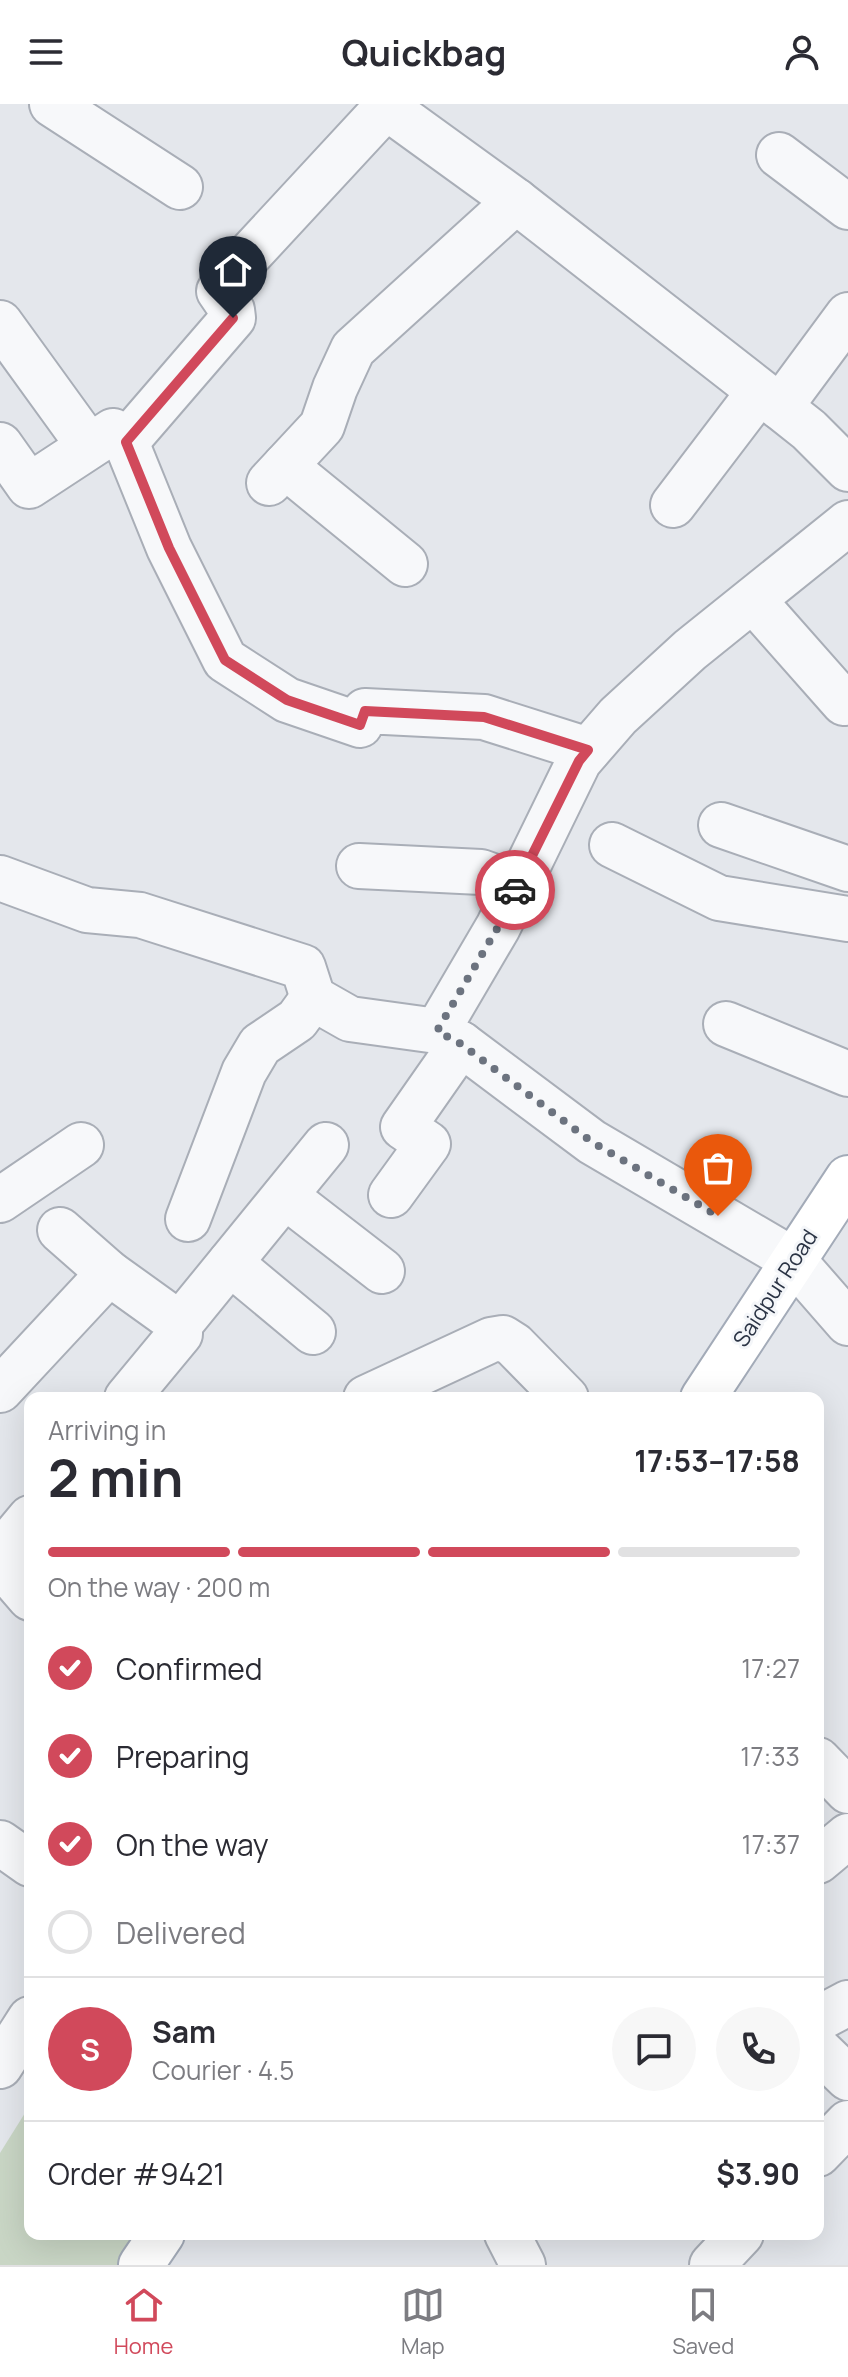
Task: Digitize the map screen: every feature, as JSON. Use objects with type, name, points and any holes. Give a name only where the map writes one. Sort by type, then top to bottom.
[{"type":"main road","name":"Saidpur Road","points":[[707,1392],[848,1178]]},
{"type":"main road","points":[[141,2265],[158,2240]]},
{"type":"street","points":[[52,104],[180,187]]},
{"type":"street","points":[[0,445],[29,486],[108,444],[233,318],[232,310],[219,291],[225,281],[386,105],[516,201],[809,430],[848,469]]},
{"type":"street","points":[[779,155],[848,207]]},
{"type":"street","points":[[405,564],[277,475],[322,426],[353,349],[516,201]]},
{"type":"street","points":[[673,505],[848,315]]},
{"type":"street","points":[[0,323],[108,444],[169,548],[225,660],[287,700],[360,725],[365,711],[484,717],[588,750]]},
{"type":"street","points":[[391,1195],[428,1144],[403,1127],[449,1038],[517,885],[579,761],[618,716],[690,650],[848,523]]},
{"type":"street","points":[[753,600],[844,703]]},
{"type":"street","points":[[721,825],[848,869]]},
{"type":"street","points":[[612,845],[719,898],[848,919]]},
{"type":"street","points":[[359,866],[481,872],[517,885]]},
{"type":"street","points":[[0,878],[87,910],[140,915],[303,967],[313,998],[350,1019],[449,1038],[592,1142],[793,1260],[848,1323]]},
{"type":"street","points":[[188,1219],[244,1072],[260,1045],[297,1020],[313,998]]},
{"type":"street","points":[[726,1024],[848,1074]]},
{"type":"street","points":[[0,1200],[81,1145]]},
{"type":"street","points":[[132,1392],[180,1334],[180,1324],[326,1145]]},
{"type":"street","points":[[285,1196],[382,1271]]},
{"type":"street","points":[[60,1230],[109,1273],[180,1324]]},
{"type":"street","points":[[230,1263],[313,1332]]},
{"type":"street","points":[[0,1390],[109,1273]]},
{"type":"street","points":[[379,1392],[491,1340],[503,1338],[514,1345],[560,1392]]},
{"type":"street","points":[[0,1554],[24,1525]]},
{"type":"street","points":[[0,1563],[24,1591]]},
{"type":"street","points":[[824,1766],[848,1791]]},
{"type":"street","points":[[824,1856],[848,1836]]},
{"type":"street","points":[[0,1843],[24,1860]]},
{"type":"street","points":[[824,2016],[848,2003]]},
{"type":"street","points":[[0,2066],[24,2028]]},
{"type":"street","points":[[824,2055],[848,2078]]},
{"type":"street","points":[[824,2148],[848,2123]]},
{"type":"street","points":[[510,2240],[523,2265]]},
{"type":"street","points":[[712,2265],[735,2240]]},
{"type":"green space","points":[[24,2115],[24,2240],[159,2240],[142,2265],[0,2265],[0,2153]]},
{"type":"way so far","points":[[515,890],[498,927],[437,1031],[461,1044],[592,1142],[718,1216]]},
{"type":"route","points":[[233,318],[126,442],[169,548],[225,660],[287,700],[360,725],[365,711],[484,717],[588,750],[542,831],[515,890]]}]
